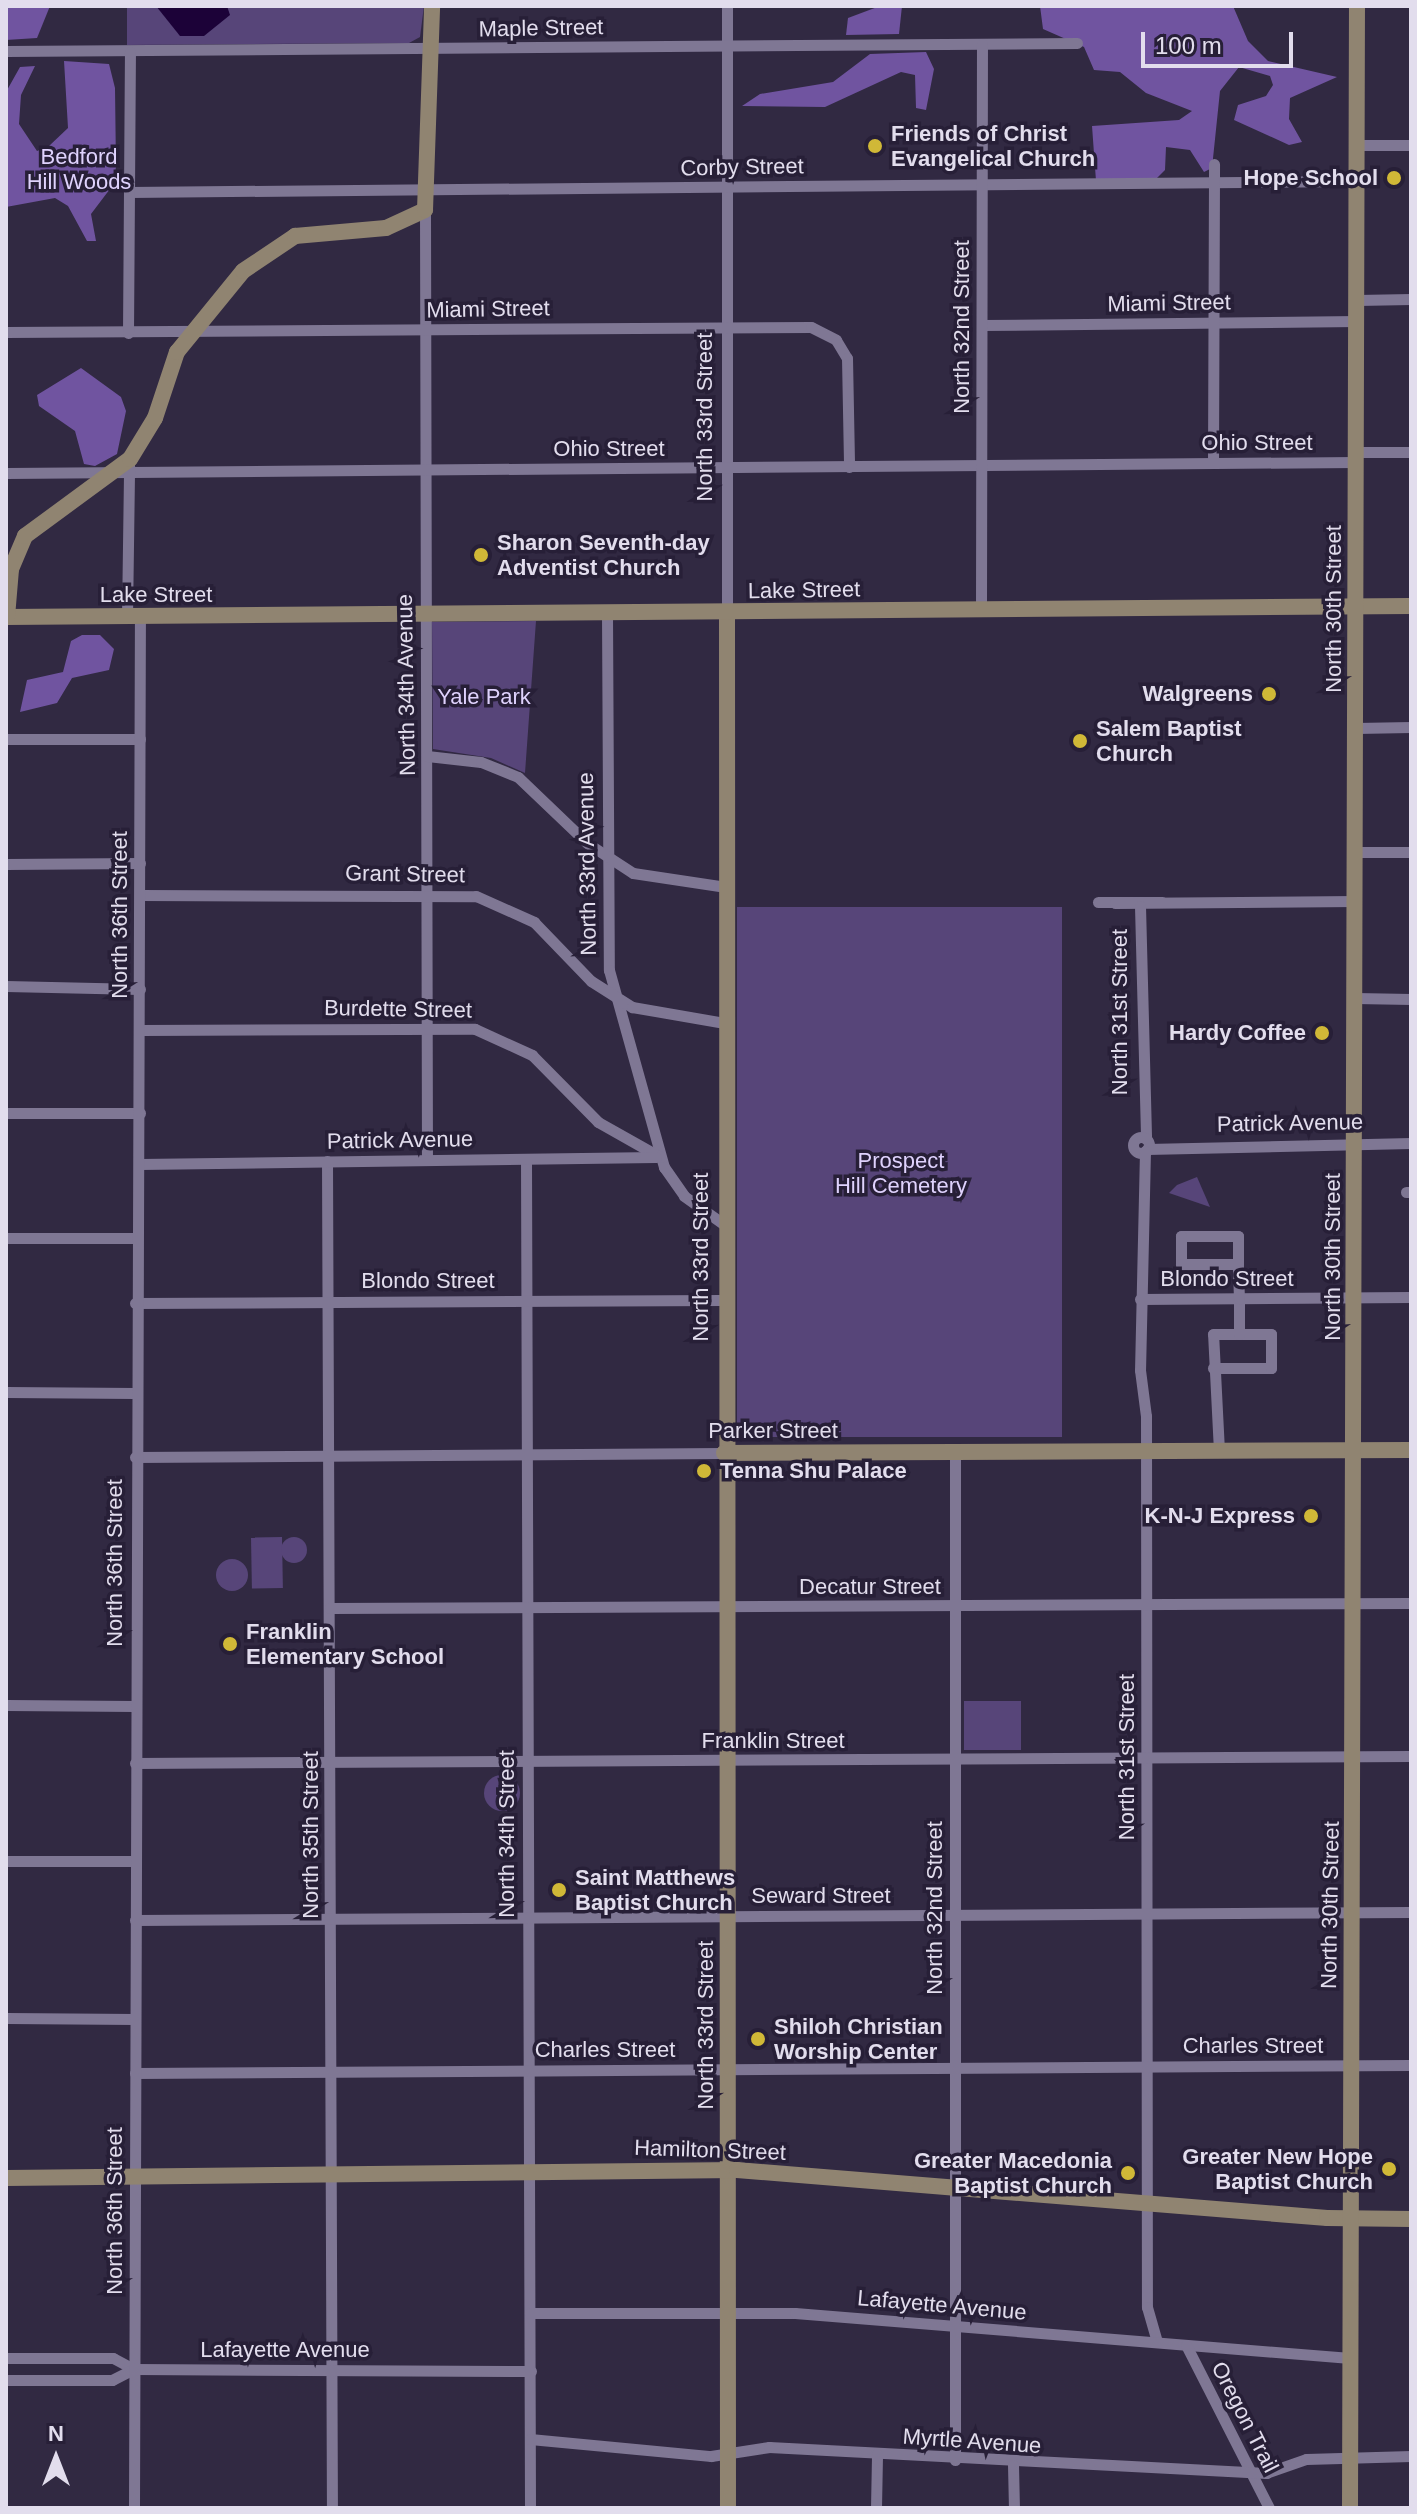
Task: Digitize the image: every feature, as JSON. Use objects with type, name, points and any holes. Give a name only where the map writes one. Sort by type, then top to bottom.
[{"type":"main road","points":[[6,617],[11,569],[25,536],[108,473],[129,466],[191,332],[243,271],[284,240],[386,228],[425,210],[428,50],[432,6]]},
{"type":"main road","name":"North 30th Street","points":[[1350,2508],[1356,1451],[1357,6]]},
{"type":"main road","name":"Lake Street","points":[[6,617],[1411,606]]},
{"type":"main road","name":"North 33rd Street","points":[[727,612],[722,1300],[727,1762],[728,2508]]},
{"type":"main road","name":"Parker Street","points":[[724,1453],[1411,1450]]},
{"type":"main road","name":"Hamilton Street","points":[[6,2178],[729,2169],[1350,2219],[1411,2219]]},
{"type":"street","name":"North 33rd Street","points":[[727,6],[727,612]]},
{"type":"street","name":"Maple Street","points":[[6,51],[1077,43]]},
{"type":"street","name":"North 32nd Street","points":[[981,610],[982,44]]},
{"type":"street","points":[[128,333],[130,52]]},
{"type":"street","points":[[1357,145],[1411,145]]},
{"type":"street","points":[[1213,463],[1214,164]]},
{"type":"street","name":"Corby Street","points":[[129,192],[1357,181]]},
{"type":"street","name":"North 34th Avenue","points":[[425,210],[427,1160]]},
{"type":"street","points":[[1357,300],[1411,299]]},
{"type":"street","name":"Miami Street","points":[[982,325],[1357,321]]},
{"type":"street","name":"Miami Street","points":[[6,332],[811,327],[841,345],[849,365],[849,467]]},
{"type":"street","name":"Ohio Street","points":[[129,466],[425,470],[849,467],[1213,463],[1411,452]]},
{"type":"street","name":"North 36th Street","points":[[129,466],[140,739],[140,1164],[135,1303],[134,2508]]},
{"type":"street","points":[[6,473],[108,473]]},
{"type":"street","name":"North 33rd Avenue","points":[[607,614],[606,858],[616,999],[660,1157],[684,1196],[722,1223]]},
{"type":"street","points":[[6,617],[6,626]]},
{"type":"street","points":[[1356,728],[1411,727]]},
{"type":"street","points":[[6,739],[140,739]]},
{"type":"street","points":[[427,756],[481,762],[518,777],[606,858],[651,880],[726,887]]},
{"type":"street","points":[[1356,852],[1411,852]]},
{"type":"street","points":[[6,864],[140,863]]},
{"type":"street","name":"Grant Street","points":[[140,895],[427,891],[476,896],[519,912],[616,999],[664,1018],[725,1023]]},
{"type":"street","points":[[1115,903],[1356,901]]},
{"type":"street","points":[[1098,902],[1140,906],[1162,902]]},
{"type":"street","name":"North 31st Street","points":[[1140,906],[1140,1299],[1146,1452],[1147,1605],[1146,2203],[1148,2314],[1157,2342]]},
{"type":"street","points":[[6,986],[140,989]]},
{"type":"street","points":[[1355,998],[1411,999]]},
{"type":"street","name":"Burdette Street","points":[[140,1030],[427,1026],[475,1029],[517,1046],[598,1122],[660,1157]]},
{"type":"street","points":[[6,1113],[140,1113]]},
{"type":"street","name":"Patrick Avenue","points":[[1142,1145],[1411,1143]]},
{"type":"street","name":"Patrick Avenue","points":[[140,1164],[660,1157]]},
{"type":"street","name":"North 34th Street","points":[[526,1159],[530,2508]]},
{"type":"street","name":"North 35th Street","points":[[327,1161],[332,2508]]},
{"type":"street","points":[[1238,1264],[1181,1264],[1181,1236],[1238,1236],[1239,1334]]},
{"type":"street","points":[[6,1238],[137,1238]]},
{"type":"street","name":"Blondo Street","points":[[1140,1299],[1411,1297]]},
{"type":"street","name":"Blondo Street","points":[[135,1303],[722,1300]]},
{"type":"street","points":[[1213,1368],[1271,1368],[1271,1334],[1213,1334],[1213,1368],[1219,1451]]},
{"type":"street","points":[[6,1392],[135,1393]]},
{"type":"street","name":"North 32nd Street","points":[[955,1452],[955,2460]]},
{"type":"street","name":"Parker Street","points":[[135,1457],[724,1453]]},
{"type":"street","name":"Decatur Street","points":[[330,1608],[1411,1603]]},
{"type":"street","points":[[6,1705],[135,1706]]},
{"type":"street","name":"Franklin Street","points":[[135,1763],[1411,1756]]},
{"type":"street","points":[[6,1861],[135,1861]]},
{"type":"street","name":"Seward Street","points":[[135,1920],[1411,1912]]},
{"type":"street","points":[[6,2018],[135,2019]]},
{"type":"street","name":"Charles Street","points":[[135,2073],[1411,2065]]},
{"type":"street","name":"Lafayette Avenue","points":[[530,2313],[729,2312],[954,2326],[1350,2358]]},
{"type":"street","name":"Oregon Trail","points":[[1186,2345],[1269,2508]]},
{"type":"street","name":"Lafayette Avenue","points":[[6,2358],[113,2358],[134,2369]]},
{"type":"street","name":"Lafayette Avenue","points":[[6,2380],[112,2380],[134,2369],[531,2371]]},
{"type":"street","name":"Myrtle Avenue","points":[[530,2439],[729,2453],[769,2447],[1013,2465],[1251,2473],[1350,2456],[1411,2456]]},
{"type":"street","points":[[876,2508],[877,2454]]},
{"type":"street","points":[[1013,2465],[1014,2508]]},
{"type":"green space","points":[[6,6],[50,6],[37,38],[6,40]]},
{"type":"green space","points":[[127,6],[424,6],[420,37],[409,43],[127,45]]},
{"type":"green space","points":[[880,6],[902,6],[899,34],[846,35],[848,18]]},
{"type":"green space","points":[[1040,6],[1233,6],[1248,41],[1268,61],[1337,77],[1290,98],[1289,119],[1302,142],[1289,145],[1234,120],[1238,105],[1266,96],[1273,85],[1270,76],[1239,67],[1220,91],[1212,168],[1204,172],[1190,150],[1166,147],[1165,170],[1157,178],[1096,181],[1092,126],[1179,120],[1192,111],[1146,93],[1120,72],[1094,70],[1084,47],[1043,29]]},
{"type":"green space","points":[[926,52],[934,69],[926,110],[916,108],[915,75],[901,72],[825,107],[742,106],[760,94],[833,82],[870,54]]},
{"type":"green space","name":"Bedford Hill Woods","points":[[64,61],[109,64],[115,88],[116,167],[113,185],[91,214],[96,241],[87,241],[68,206],[55,198],[6,207],[6,92],[20,67],[35,66],[21,95],[19,124],[37,151],[49,146],[68,128]]},
{"type":"green space","points":[[81,368],[121,397],[126,411],[117,454],[95,466],[84,464],[75,431],[39,406],[37,395]]},
{"type":"green space","name":"Yale Park","points":[[536,621],[525,773],[491,758],[433,749],[432,622]]},
{"type":"green space","points":[[82,635],[100,635],[114,649],[109,670],[72,678],[57,703],[20,712],[27,680],[63,672],[71,641]]},
{"type":"green space","name":"Prospect Hill Cemetery","points":[[737,907],[1062,907],[1062,1437],[737,1437]]},
{"type":"green space","points":[[1197,1177],[1210,1207],[1169,1193],[1177,1185]]},
{"type":"green space","points":[[282,1537],[283,1588],[252,1589],[251,1538]]},
{"type":"green space","points":[[294,1537],[303,1541],[307,1550],[303,1559],[294,1563],[285,1559],[281,1550],[285,1541]]},
{"type":"green space","points":[[232,1559],[243,1564],[248,1575],[243,1586],[232,1591],[221,1586],[216,1575],[221,1564]]},
{"type":"green space","points":[[964,1701],[1021,1701],[1021,1750],[964,1750]]},
{"type":"green space","points":[[502,1775],[515,1780],[520,1793],[515,1806],[502,1811],[489,1806],[484,1793],[489,1780]]},
{"type":"shaded area","points":[[156,6],[227,6],[230,15],[204,36],[180,36]]},
{"type":"place","name":"Friends of Christ Evangelical Church","points":[[875,146]]},
{"type":"place","name":"Hope School","points":[[1394,178]]},
{"type":"place","name":"Sharon Seventh-day Adventist Church","points":[[481,555]]},
{"type":"place","name":"Walgreens","points":[[1269,694]]},
{"type":"place","name":"Salem Baptist Church","points":[[1080,741]]},
{"type":"place","name":"Hardy Coffee","points":[[1322,1033]]},
{"type":"place","name":"Tenna Shu Palace","points":[[704,1471]]},
{"type":"place","name":"K-N-J Express","points":[[1311,1516]]},
{"type":"place","name":"Franklin Elementary School","points":[[230,1644]]},
{"type":"place","name":"Saint Matthews Baptist Church","points":[[559,1890]]},
{"type":"place","name":"Shiloh Christian Worship Center","points":[[758,2039]]},
{"type":"place","name":"Greater New Hope Baptist Church","points":[[1389,2169]]},
{"type":"place","name":"Greater Macedonia Baptist Church","points":[[1128,2173]]}]
